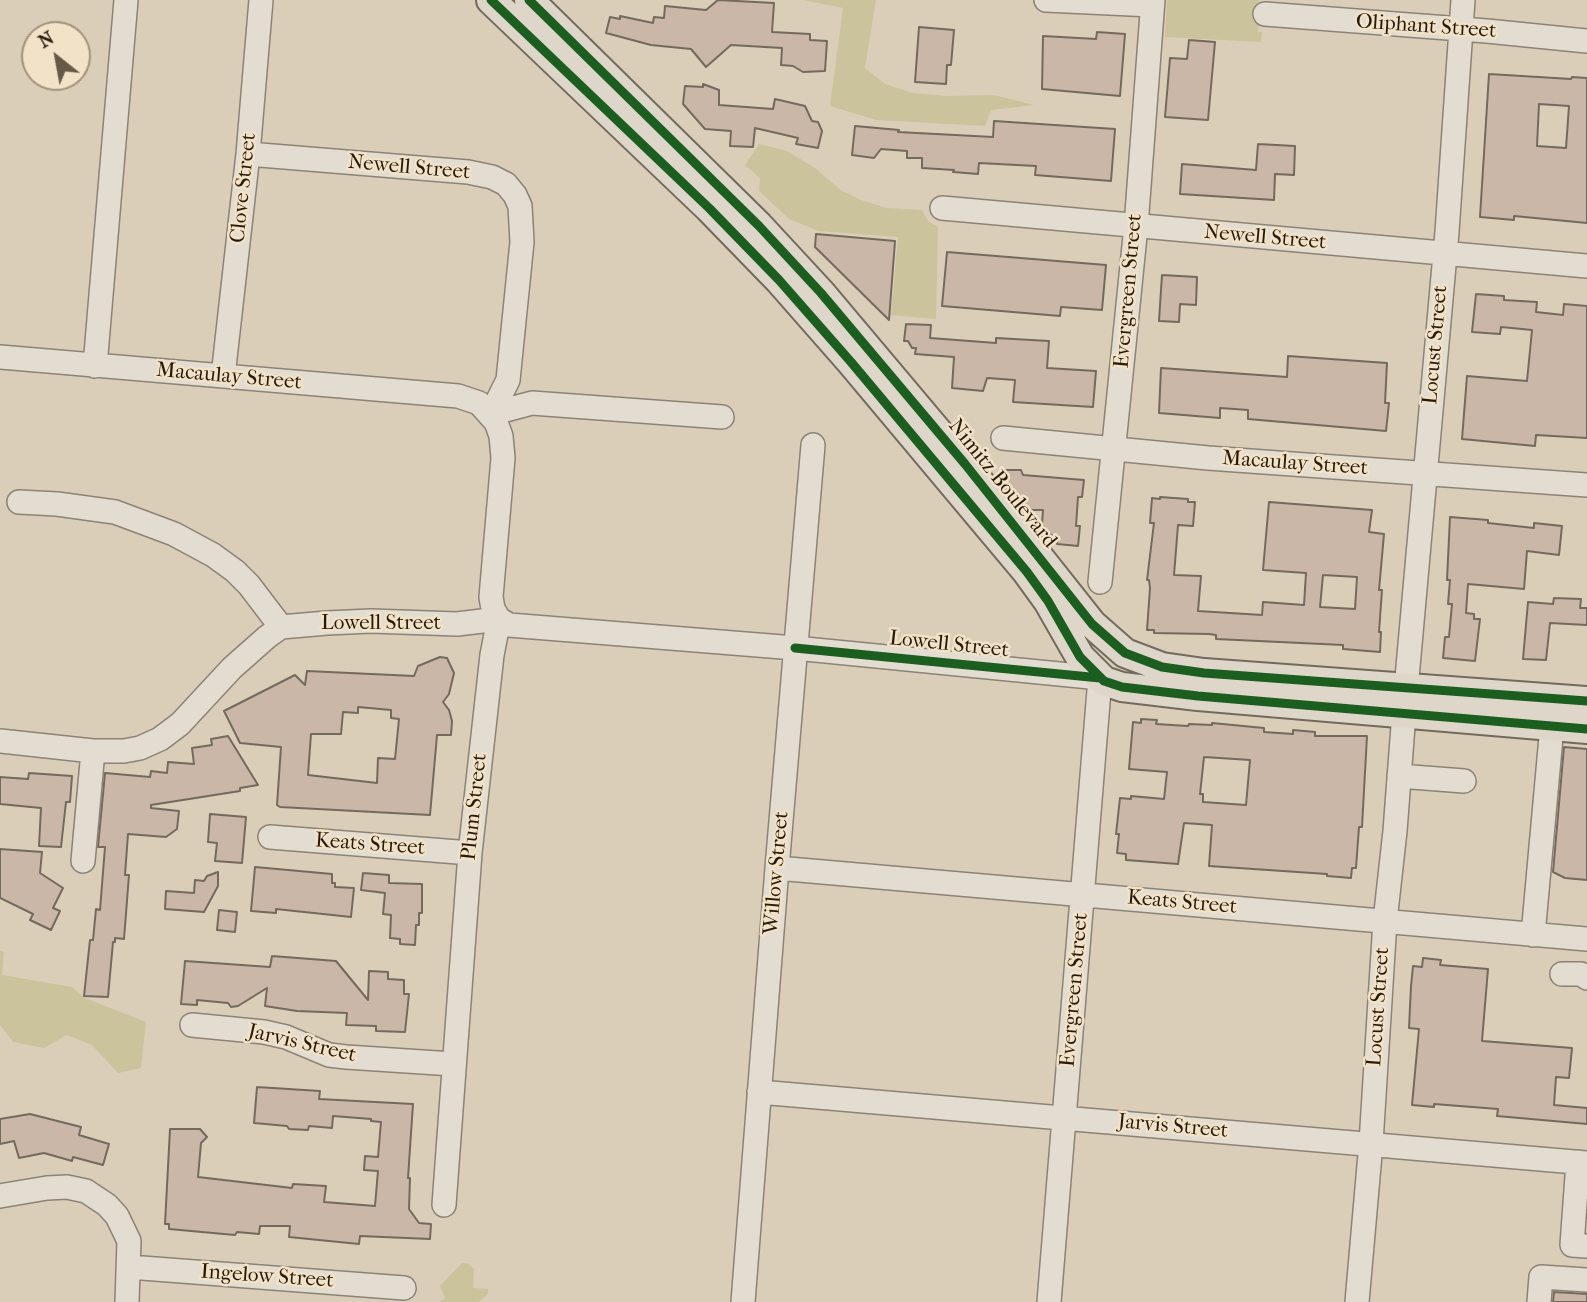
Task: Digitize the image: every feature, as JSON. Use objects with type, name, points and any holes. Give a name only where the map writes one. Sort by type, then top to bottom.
[{"type":"main road","name":"Nimitz Boulevard","points":[[491,0],[709,208],[779,280],[1027,572],[1048,601],[1078,653],[1100,678],[1116,686],[1159,692],[1405,701],[1587,701]]},
{"type":"main road","name":"Nimitz Boulevard","points":[[529,0],[759,226],[821,293],[965,464],[1097,630],[1131,656],[1179,670],[1587,729]]},
{"type":"main road","points":[[1100,678],[1179,670]]},
{"type":"street","points":[[95,366],[126,0]]},
{"type":"street","name":"Clove Street","points":[[223,376],[248,154],[261,0]]},
{"type":"street","points":[[1046,0],[1152,3]]},
{"type":"street","name":"Locust Street","points":[[1357,1302],[1371,1143],[1385,920],[1444,254],[1463,0]]},
{"type":"street","name":"Evergreen Street","points":[[1100,582],[1136,226],[1152,3]]},
{"type":"street","name":"Oliphant Street","points":[[1265,14],[1587,41]]},
{"type":"street","name":"Newell Street","points":[[248,154],[468,172],[492,177],[506,184],[520,206],[522,242],[508,380],[491,414]]},
{"type":"street","name":"Newell Street","points":[[942,208],[1587,267]]},
{"type":"street","name":"Macaulay Street","points":[[0,356],[458,396],[475,401],[491,414]]},
{"type":"street","points":[[491,414],[532,403],[722,417]]},
{"type":"street","name":"Plum Street","points":[[444,1205],[470,853],[492,655],[499,619],[493,609],[491,597],[503,446],[500,431],[491,414]]},
{"type":"street","name":"Macaulay Street","points":[[1003,439],[1208,458],[1587,485]]},
{"type":"street","name":"Willow Street","points":[[743,1302],[813,445]]},
{"type":"street","points":[[0,741],[93,751],[140,748],[169,733],[249,650],[281,627],[235,571],[213,555],[154,524],[115,512],[19,502]]},
{"type":"street","name":"Lowell Street","points":[[281,627],[371,621],[457,624],[499,619],[509,625],[795,648],[1100,678]]},
{"type":"street","name":"Evergreen Street","points":[[1049,1302],[1100,678]]},
{"type":"street","points":[[1533,935],[1552,726]]},
{"type":"street","points":[[83,861],[93,751]]},
{"type":"street","points":[[1399,776],[1464,781]]},
{"type":"street","name":"Keats Street","points":[[270,837],[470,853]]},
{"type":"street","name":"Keats Street","points":[[777,868],[1587,939]]},
{"type":"street","points":[[1562,974],[1581,974],[1587,978]]},
{"type":"street","name":"Jarvis Street","points":[[192,1025],[264,1032],[286,1037],[329,1055],[453,1064]]},
{"type":"street","name":"Jarvis Street","points":[[760,1092],[1583,1162]]},
{"type":"street","points":[[1583,1162],[1572,1245],[1587,1246]]},
{"type":"street","points":[[0,1196],[57,1187],[77,1189],[97,1197],[112,1210],[125,1232],[130,1250],[127,1302]]},
{"type":"street","name":"Ingelow Street","points":[[129,1267],[404,1288]]},
{"type":"street","points":[[1539,1302],[1541,1278],[1587,1280]]},
{"type":"shaded area","points":[[803,0],[876,0],[865,68],[885,84],[913,93],[948,96],[994,95],[1034,105],[991,110],[985,126],[876,120],[830,106],[843,8]]},
{"type":"shaded area","points":[[1167,0],[1259,0],[1258,32],[1262,32],[1261,42],[1165,37]]},
{"type":"shaded area","points":[[759,144],[787,151],[815,168],[842,191],[861,200],[887,208],[922,210],[928,221],[938,227],[936,319],[891,315],[898,237],[819,231],[789,219],[759,191],[760,178],[745,165]]},
{"type":"shaded area","points":[[0,951],[4,952],[2,975],[72,987],[85,998],[146,1022],[141,1068],[118,1073],[92,1045],[67,1035],[44,1048],[13,1042],[0,1025]]},
{"type":"shaded area","points":[[462,1263],[467,1263],[474,1269],[473,1288],[488,1289],[488,1294],[479,1302],[440,1302],[445,1298],[440,1286]]},
{"type":"building","points":[[718,0],[774,3],[772,32],[810,34],[810,40],[827,41],[825,71],[803,72],[793,66],[781,65],[782,48],[731,45],[706,67],[691,49],[651,45],[606,33],[610,17],[620,19],[620,16],[653,23],[654,17],[664,18],[665,6],[706,10]]},
{"type":"building","points":[[919,27],[954,30],[951,65],[947,65],[946,84],[915,82]]},
{"type":"building","points":[[1097,32],[1125,34],[1120,96],[1042,89],[1043,36],[1096,39]]},
{"type":"building","points":[[1189,40],[1215,42],[1208,120],[1165,117],[1170,58],[1187,59]]},
{"type":"building","points":[[1489,74],[1587,78],[1587,223],[1514,216],[1514,220],[1480,217]],"holes":[[[1539,104],[1569,106],[1566,148],[1537,146]]]},
{"type":"building","points":[[703,84],[719,90],[719,105],[773,109],[775,99],[805,106],[812,121],[818,122],[822,131],[818,148],[796,144],[798,138],[755,128],[753,147],[730,146],[731,131],[705,129],[683,104],[685,86],[703,87]]},
{"type":"building","points":[[994,121],[1115,129],[1111,181],[1035,175],[1036,166],[979,163],[978,174],[922,168],[922,158],[907,158],[907,151],[881,149],[874,158],[852,155],[855,126],[899,130],[898,132],[993,137]]},
{"type":"building","points":[[1258,144],[1295,146],[1294,175],[1275,174],[1274,200],[1180,194],[1182,164],[1256,170]]},
{"type":"building","points":[[816,234],[895,241],[889,320],[815,247]]},
{"type":"building","points":[[947,252],[1106,265],[1102,310],[1061,307],[1060,316],[942,306]]},
{"type":"building","points":[[1162,275],[1197,277],[1196,305],[1180,304],[1179,322],[1159,321]]},
{"type":"building","points":[[1476,294],[1504,296],[1504,300],[1537,302],[1536,312],[1563,315],[1564,304],[1587,306],[1587,438],[1536,435],[1535,446],[1462,439],[1467,376],[1527,381],[1532,330],[1501,327],[1500,334],[1472,332]]},
{"type":"building","points":[[906,324],[931,325],[930,338],[996,343],[996,338],[1049,341],[1047,368],[1096,371],[1093,407],[1013,402],[1015,380],[987,378],[983,391],[952,388],[954,357],[915,354],[916,348],[904,341]]},
{"type":"building","points":[[1288,356],[1387,363],[1385,403],[1389,403],[1386,431],[1248,419],[1248,410],[1220,408],[1220,418],[1159,413],[1161,368],[1287,377]]},
{"type":"building","points":[[1003,470],[1021,470],[1023,475],[1084,480],[1082,497],[1078,497],[1078,546],[1057,544],[1058,536],[1051,535],[1042,525],[1043,510],[1025,510],[1003,483]]},
{"type":"building","points":[[1152,498],[1188,499],[1188,502],[1195,502],[1193,526],[1178,525],[1174,575],[1201,576],[1198,611],[1262,615],[1263,602],[1304,605],[1306,573],[1263,570],[1269,502],[1372,510],[1369,532],[1384,534],[1379,590],[1382,590],[1380,652],[1343,649],[1343,645],[1216,639],[1216,635],[1209,634],[1154,633],[1154,630],[1147,630],[1150,588],[1147,580],[1154,523],[1150,523]],"holes":[[[1323,575],[1357,577],[1355,609],[1320,607]]]},
{"type":"building","points":[[1450,517],[1534,528],[1534,523],[1562,526],[1559,555],[1527,551],[1524,589],[1468,584],[1466,613],[1474,614],[1474,619],[1480,619],[1475,661],[1443,658],[1445,637],[1449,637],[1452,604],[1448,604],[1450,580],[1447,580]]},
{"type":"building","points":[[1554,598],[1581,599],[1580,608],[1587,608],[1587,625],[1550,623],[1546,660],[1523,659],[1528,602],[1553,604]]},
{"type":"building","points":[[440,657],[447,658],[454,673],[449,694],[443,702],[452,721],[451,735],[437,735],[430,815],[280,807],[277,805],[281,747],[240,743],[224,711],[295,675],[305,685],[307,671],[414,676],[418,666]],"holes":[[[358,707],[391,710],[391,718],[399,719],[395,759],[378,758],[377,783],[308,775],[311,734],[341,734],[343,712],[358,713]]]},
{"type":"building","points":[[1141,719],[1157,720],[1156,724],[1188,726],[1212,723],[1264,728],[1264,732],[1293,734],[1293,730],[1315,732],[1315,736],[1367,736],[1362,827],[1359,827],[1356,868],[1352,868],[1351,878],[1209,866],[1212,825],[1184,823],[1178,864],[1126,860],[1126,854],[1117,853],[1120,798],[1131,799],[1131,796],[1164,799],[1167,772],[1129,769],[1133,722],[1141,723]],"holes":[[[1204,757],[1250,760],[1246,805],[1203,802],[1203,794],[1200,794]]]},
{"type":"building","points":[[228,736],[258,785],[240,788],[240,791],[151,805],[151,808],[179,811],[177,829],[166,837],[128,834],[125,875],[129,875],[124,939],[115,938],[113,942],[108,997],[84,996],[90,940],[93,940],[96,909],[100,910],[105,847],[98,847],[105,773],[150,777],[151,771],[167,773],[168,762],[194,764],[192,748],[212,745],[211,739]]},
{"type":"building","points":[[1564,747],[1587,749],[1587,880],[1565,878],[1553,872]]},
{"type":"building","points":[[29,773],[72,776],[61,847],[39,846],[41,808],[0,804],[0,777],[28,779]]},
{"type":"building","points":[[210,814],[246,817],[242,863],[215,861],[217,843],[208,842]]},
{"type":"building","points":[[0,849],[42,852],[40,873],[63,888],[53,908],[60,911],[51,930],[30,920],[33,914],[0,898]]},
{"type":"building","points":[[255,867],[332,874],[335,887],[354,888],[351,917],[276,909],[276,913],[251,911]]},
{"type":"building","points":[[218,872],[218,886],[204,912],[165,909],[166,891],[194,893],[195,880],[204,881],[207,876]]},
{"type":"building","points":[[363,873],[389,875],[389,883],[422,884],[422,913],[419,913],[419,925],[416,925],[415,945],[400,944],[400,939],[390,938],[391,915],[383,914],[385,893],[361,890]]},
{"type":"building","points":[[219,910],[237,912],[235,932],[217,930]]},
{"type":"building","points":[[272,956],[336,961],[368,1000],[369,971],[388,972],[388,979],[404,980],[404,994],[409,994],[405,1032],[376,1031],[376,1026],[346,1025],[347,1013],[297,1011],[265,1006],[267,988],[238,1006],[197,1000],[197,1005],[181,1004],[185,961],[270,967]]},
{"type":"building","points":[[1423,958],[1441,960],[1440,965],[1488,969],[1482,1041],[1572,1048],[1569,1078],[1556,1077],[1554,1105],[1587,1108],[1587,1124],[1497,1116],[1498,1109],[1412,1105],[1419,1029],[1409,1028],[1411,986],[1413,966],[1422,967]]},
{"type":"building","points":[[257,1087],[320,1091],[319,1099],[413,1104],[408,1178],[409,1209],[419,1223],[431,1224],[430,1239],[360,1236],[359,1244],[289,1237],[290,1226],[260,1226],[259,1234],[237,1232],[235,1235],[169,1229],[169,1224],[165,1224],[170,1129],[200,1129],[207,1137],[201,1143],[198,1177],[292,1188],[293,1184],[326,1186],[324,1202],[375,1206],[378,1171],[364,1170],[365,1156],[378,1157],[381,1122],[333,1116],[332,1128],[309,1126],[308,1130],[254,1123]]},
{"type":"building","points":[[30,1114],[81,1127],[79,1135],[109,1144],[103,1165],[73,1157],[72,1161],[44,1153],[19,1158],[14,1141],[0,1144],[0,1119]]},
{"type":"building","points":[[1554,1292],[1587,1294],[1587,1302],[1553,1302]]},
{"type":"cycle path","points":[[491,0],[709,208],[779,280],[1027,572],[1048,601],[1080,657],[1104,681],[1122,687],[1198,696],[1587,729]]},
{"type":"cycle path","points":[[529,0],[759,226],[821,293],[965,464],[1092,624],[1125,653],[1162,667],[1204,673],[1587,701]]},
{"type":"cycle path","points":[[795,648],[1100,678]]}]
